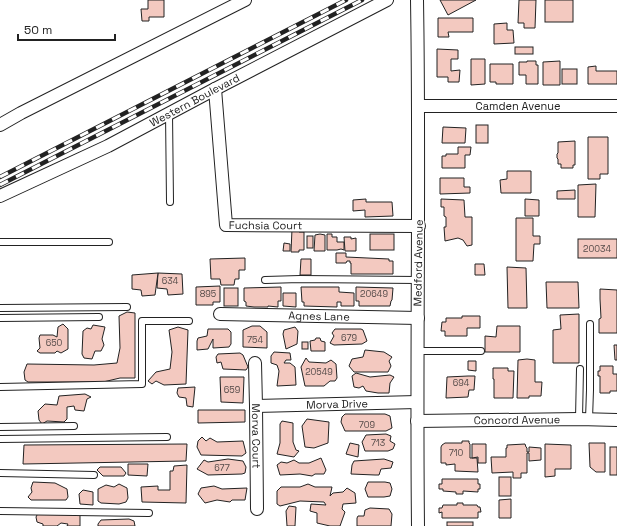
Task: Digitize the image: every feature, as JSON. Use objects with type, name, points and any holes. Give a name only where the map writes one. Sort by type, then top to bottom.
[{"type":"street","points":[[0,125],[245,0]]},
{"type":"street","name":"Western Boulevard","points":[[0,196],[108,146],[387,0]]},
{"type":"street","name":"Medford Avenue","points":[[417,0],[419,106],[417,351],[418,526]]},
{"type":"street","name":"Fuchsia Court","points":[[215,89],[226,225],[419,226]]},
{"type":"street","name":"Camden Avenue","points":[[419,106],[617,106]]},
{"type":"street","name":"Agnes Lane","points":[[220,314],[418,318]]},
{"type":"street","name":"Morva Court","points":[[255,363],[257,509]]},
{"type":"street","name":"Morva Drive","points":[[256,406],[418,402]]},
{"type":"street","name":"Concord Avenue","points":[[417,421],[617,420]]},
{"type":"lane","points":[[169,113],[170,202]]},
{"type":"lane","points":[[0,242],[109,242]]},
{"type":"lane","points":[[265,280],[300,278],[418,280]]},
{"type":"lane","points":[[0,308],[128,307]]},
{"type":"lane","points":[[0,318],[99,317]]},
{"type":"lane","points":[[0,387],[142,384],[142,321],[189,321]]},
{"type":"lane","points":[[584,419],[590,390],[590,324]]},
{"type":"lane","points":[[417,351],[481,351]]},
{"type":"lane","points":[[580,369],[584,419]]},
{"type":"lane","points":[[0,427],[74,426]]},
{"type":"lane","points":[[0,439],[167,437]]},
{"type":"lane","points":[[0,473],[94,475]]},
{"type":"lane","points":[[0,511],[149,513]]},
{"type":"building","points":[[148,0],[164,0],[164,17],[149,17],[149,21],[142,21],[141,9],[148,9]]},
{"type":"building","points":[[440,0],[476,0],[448,15]]},
{"type":"building","points":[[519,0],[536,0],[535,28],[524,28],[524,23],[518,23]]},
{"type":"building","points":[[545,0],[573,0],[573,22],[545,22]]},
{"type":"building","points":[[438,18],[473,18],[473,32],[448,32],[449,37],[438,37]]},
{"type":"building","points":[[507,23],[507,30],[513,30],[514,43],[494,44],[494,24]]},
{"type":"building","points":[[515,47],[533,47],[533,54],[515,54]]},
{"type":"building","points":[[437,49],[458,50],[458,59],[451,59],[451,71],[460,70],[459,82],[448,82],[448,77],[437,77]]},
{"type":"building","points":[[471,59],[485,59],[485,84],[471,85]]},
{"type":"building","points":[[536,61],[536,65],[538,65],[538,84],[526,84],[526,75],[519,75],[519,62]]},
{"type":"building","points":[[560,61],[560,85],[543,85],[543,62]]},
{"type":"building","points":[[490,64],[513,64],[513,84],[496,84],[496,82],[490,82]]},
{"type":"building","points":[[596,66],[596,71],[617,71],[617,84],[588,84],[588,67]]},
{"type":"building","points":[[562,69],[577,69],[577,84],[562,84]]},
{"type":"building","points":[[476,125],[488,125],[488,143],[476,143]]},
{"type":"building","points":[[443,127],[466,128],[465,143],[442,143]]},
{"type":"building","points":[[588,137],[608,137],[608,174],[600,174],[600,179],[588,179]]},
{"type":"building","points":[[575,141],[575,165],[573,165],[573,168],[561,168],[561,164],[558,164],[557,158],[558,142]]},
{"type":"building","points":[[458,147],[471,147],[470,155],[465,155],[465,168],[442,168],[442,156],[446,156],[446,154],[458,154]]},
{"type":"building","points":[[507,171],[531,171],[531,193],[501,193],[500,180],[507,179]]},
{"type":"building","points":[[440,178],[464,178],[464,187],[470,187],[470,193],[440,194]]},
{"type":"building","points":[[596,184],[595,217],[578,217],[578,185]]},
{"type":"building","points":[[575,190],[575,199],[557,199],[557,191]]},
{"type":"building","points":[[366,199],[366,202],[392,202],[393,216],[365,217],[365,210],[353,211],[353,200]]},
{"type":"building","points":[[441,199],[464,200],[465,217],[472,217],[472,245],[467,246],[463,240],[458,238],[445,241],[444,227],[446,227],[446,217],[444,216],[444,207],[441,207]]},
{"type":"building","points":[[525,199],[539,200],[539,216],[525,216]]},
{"type":"building","points":[[516,218],[533,218],[533,236],[540,236],[540,244],[534,244],[533,261],[516,261]]},
{"type":"building","points":[[292,229],[299,229],[299,232],[304,232],[304,250],[299,250],[299,252],[291,252]]},
{"type":"building","points":[[327,234],[332,234],[332,237],[337,237],[337,242],[344,242],[344,250],[327,250]]},
{"type":"building","points":[[370,234],[394,234],[394,250],[370,250]]},
{"type":"building","points":[[315,235],[325,235],[325,251],[314,251]]},
{"type":"building","points":[[307,236],[313,236],[313,248],[307,248]]},
{"type":"building","points":[[344,237],[351,237],[351,239],[356,238],[356,251],[345,251]]},
{"type":"building","points":[[578,239],[617,239],[617,258],[578,258]]},
{"type":"building","points":[[284,243],[290,244],[290,251],[283,251]]},
{"type":"building","points":[[336,253],[346,253],[346,257],[389,259],[389,261],[393,261],[393,274],[351,274],[350,261],[347,261],[346,263],[336,263]]},
{"type":"building","points":[[245,258],[245,270],[239,270],[239,279],[235,279],[234,285],[221,285],[220,279],[211,279],[210,259]]},
{"type":"building","points":[[301,259],[311,259],[311,275],[300,275]]},
{"type":"building","points":[[475,264],[484,264],[485,275],[475,275]]},
{"type":"building","points":[[507,267],[526,268],[527,308],[508,308]]},
{"type":"building","points":[[158,273],[182,274],[183,294],[168,295],[167,289],[157,288]]},
{"type":"building","points":[[158,273],[155,295],[142,296],[141,290],[132,289],[132,275]]},
{"type":"building","points":[[546,282],[578,282],[579,308],[547,308]]},
{"type":"building","points":[[220,286],[220,302],[213,302],[213,305],[196,305],[196,287]]},
{"type":"building","points":[[281,287],[281,301],[278,301],[278,307],[246,306],[246,302],[244,301],[244,288]]},
{"type":"building","points":[[301,287],[339,287],[339,292],[354,293],[354,306],[341,306],[341,302],[337,302],[337,307],[304,306],[304,302],[302,302]]},
{"type":"building","points":[[356,287],[393,288],[390,306],[359,306],[359,301],[356,301]]},
{"type":"building","points":[[224,288],[238,288],[238,306],[224,306]]},
{"type":"building","points":[[600,289],[617,290],[617,333],[599,333],[599,319],[601,318]]},
{"type":"building","points":[[283,293],[296,293],[296,307],[283,306]]},
{"type":"building","points":[[127,312],[135,313],[135,378],[120,378],[103,382],[28,382],[25,380],[24,372],[27,364],[94,365],[117,363],[120,348],[119,316]]},
{"type":"building","points":[[579,314],[579,363],[553,363],[553,330],[561,329],[560,315]]},
{"type":"building","points":[[462,316],[480,316],[480,328],[467,328],[467,336],[445,336],[445,331],[441,331],[442,322],[446,322],[446,318],[462,318]]},
{"type":"building","points":[[63,324],[68,329],[68,349],[61,353],[57,351],[55,353],[40,353],[37,351],[40,348],[40,335],[53,335],[57,337],[58,327]]},
{"type":"building","points":[[93,325],[105,327],[102,339],[104,345],[101,351],[95,351],[92,359],[84,358],[82,354],[83,331],[87,328],[91,329]]},
{"type":"building","points":[[252,326],[260,326],[267,332],[267,348],[243,347],[243,330]]},
{"type":"building","points":[[497,326],[520,326],[520,352],[485,352],[485,336],[496,337]]},
{"type":"building","points":[[178,327],[188,330],[186,384],[164,385],[156,381],[152,384],[148,381],[156,372],[170,369],[172,352],[169,330]]},
{"type":"building","points":[[295,327],[298,331],[297,344],[286,349],[283,334],[284,330]]},
{"type":"building","points":[[208,329],[228,329],[231,332],[231,344],[229,347],[213,348],[213,339],[208,349],[197,350],[198,338],[207,336]]},
{"type":"building","points":[[335,329],[361,329],[363,330],[367,341],[362,344],[334,345],[330,343],[334,336],[332,333]]},
{"type":"building","points":[[316,338],[320,338],[321,341],[325,342],[325,351],[311,351],[310,341],[315,340]]},
{"type":"building","points":[[302,342],[308,342],[308,349],[302,349]]},
{"type":"building","points":[[614,345],[617,345],[617,360],[615,360]]},
{"type":"building","points":[[365,350],[384,352],[392,357],[389,361],[391,366],[388,372],[354,372],[349,366],[352,359],[363,357]]},
{"type":"building","points":[[274,352],[290,353],[291,360],[286,360],[284,363],[290,363],[295,367],[296,385],[277,386],[279,371],[277,365],[271,363],[271,356]]},
{"type":"building","points":[[240,353],[243,355],[248,367],[246,370],[223,369],[221,362],[217,363],[216,357],[218,354]]},
{"type":"building","points":[[306,358],[309,362],[326,363],[331,360],[336,364],[337,378],[335,381],[330,381],[324,386],[305,386],[301,367]]},
{"type":"building","points":[[518,360],[535,360],[535,382],[542,382],[541,396],[517,398]]},
{"type":"building","points":[[468,361],[476,361],[476,371],[468,370]]},
{"type":"building","points":[[600,366],[613,366],[613,374],[617,374],[617,391],[600,393],[600,376],[598,376],[598,371],[600,371]]},
{"type":"building","points":[[493,368],[508,368],[508,371],[514,371],[513,398],[494,398]]},
{"type":"building","points":[[356,373],[370,377],[390,375],[394,377],[390,383],[389,393],[366,391],[363,386],[359,388],[354,387],[352,376]]},
{"type":"building","points":[[475,376],[474,390],[469,390],[468,397],[446,398],[447,377]]},
{"type":"building","points":[[220,377],[244,377],[243,403],[221,402]]},
{"type":"building","points":[[195,387],[193,407],[187,406],[186,398],[179,397],[177,393],[178,388]]},
{"type":"building","points":[[85,394],[91,397],[87,399],[84,411],[75,410],[74,406],[67,407],[67,419],[64,422],[47,421],[42,424],[39,420],[38,411],[45,404],[57,405],[59,396]]},
{"type":"building","points":[[198,410],[245,410],[245,422],[198,423]]},
{"type":"building","points":[[345,414],[385,414],[390,416],[392,428],[386,431],[345,431],[341,422],[342,417]]},
{"type":"building","points":[[307,419],[329,422],[328,443],[314,448],[305,447],[302,426]]},
{"type":"building","points":[[282,421],[293,423],[293,442],[296,450],[299,451],[294,457],[277,454],[280,443],[280,424]]},
{"type":"building","points":[[386,434],[391,436],[390,441],[395,444],[393,449],[388,451],[365,451],[362,442],[366,435]]},
{"type":"building","points":[[202,437],[206,441],[210,438],[217,442],[243,441],[246,453],[242,456],[201,455],[197,447],[198,441]]},
{"type":"building","points":[[462,441],[469,441],[470,458],[477,458],[478,472],[455,471],[455,464],[446,465],[446,463],[441,463],[442,445],[445,443],[462,443]]},
{"type":"building","points":[[350,443],[359,445],[358,457],[346,454]]},
{"type":"building","points":[[589,443],[605,443],[605,472],[596,472],[590,467]]},
{"type":"building","points":[[187,444],[186,461],[23,464],[24,445]]},
{"type":"building","points":[[472,444],[486,444],[486,463],[478,463],[478,457],[472,458]]},
{"type":"building","points":[[525,444],[527,452],[529,452],[529,447],[541,448],[541,460],[529,461],[529,453],[527,453],[527,473],[521,473],[521,478],[513,478],[513,472],[492,473],[491,457],[506,457],[507,445]]},
{"type":"building","points":[[545,444],[571,445],[571,469],[555,469],[555,476],[545,477]]},
{"type":"building","points":[[610,447],[617,447],[617,475],[610,475]]},
{"type":"building","points":[[321,458],[326,470],[324,474],[315,474],[312,476],[300,474],[280,475],[277,465],[281,462],[287,463],[294,460],[299,463],[309,463]]},
{"type":"building","points":[[228,459],[243,461],[246,467],[245,473],[208,475],[197,469],[204,460],[208,462]]},
{"type":"building","points":[[384,459],[393,462],[391,468],[381,469],[379,475],[351,474],[354,461]]},
{"type":"building","points":[[128,464],[148,464],[147,476],[128,475]]},
{"type":"building","points":[[187,465],[186,503],[142,502],[141,487],[158,486],[158,490],[170,490],[170,471],[173,471],[174,466]]},
{"type":"building","points":[[100,467],[121,467],[126,473],[124,476],[103,476],[97,470]]},
{"type":"building","points":[[499,477],[511,477],[511,496],[499,496]]},
{"type":"building","points":[[442,479],[478,479],[480,489],[478,489],[478,492],[463,491],[463,494],[443,491],[443,489],[439,489],[439,484],[442,484]]},
{"type":"building","points":[[33,482],[55,483],[67,489],[68,497],[66,500],[31,500],[28,497],[32,492],[31,488]]},
{"type":"building","points":[[368,482],[390,483],[392,489],[390,496],[368,497],[365,489]]},
{"type":"building","points":[[119,484],[127,488],[128,498],[126,502],[119,504],[101,503],[98,501],[98,489],[106,485],[114,487]]},
{"type":"building","points":[[308,484],[315,487],[332,487],[330,496],[333,493],[343,492],[347,488],[355,493],[356,503],[343,504],[342,509],[345,512],[340,526],[330,526],[317,523],[317,513],[310,511],[311,504],[326,505],[324,502],[300,501],[280,506],[277,504],[277,491],[281,487],[300,487]]},
{"type":"building","points":[[214,486],[222,489],[247,488],[245,500],[232,500],[230,502],[217,500],[205,503],[198,494],[201,488]]},
{"type":"building","points":[[83,490],[93,492],[93,505],[80,504],[79,494]]},
{"type":"building","points":[[511,499],[511,518],[499,518],[499,500]]},
{"type":"building","points":[[457,503],[463,503],[463,505],[477,505],[480,507],[481,512],[478,512],[478,518],[442,518],[442,512],[439,513],[439,508],[442,508],[443,505],[457,505]]},
{"type":"building","points":[[289,506],[296,507],[295,526],[287,526],[286,511]]},
{"type":"building","points":[[370,508],[389,509],[392,514],[391,526],[357,526],[358,516],[364,516],[365,510]]},
{"type":"building","points":[[45,512],[80,515],[80,526],[67,526],[68,524],[61,523],[57,526],[43,526],[43,524],[37,522],[36,517],[38,513]]},
{"type":"building","points":[[129,519],[134,521],[135,526],[98,526],[101,520]]},
{"type":"building","points":[[447,522],[473,522],[473,526],[447,526]]},
{"type":"railway","points":[[0,177],[346,0]]},
{"type":"railway","points":[[0,185],[362,0]]}]
